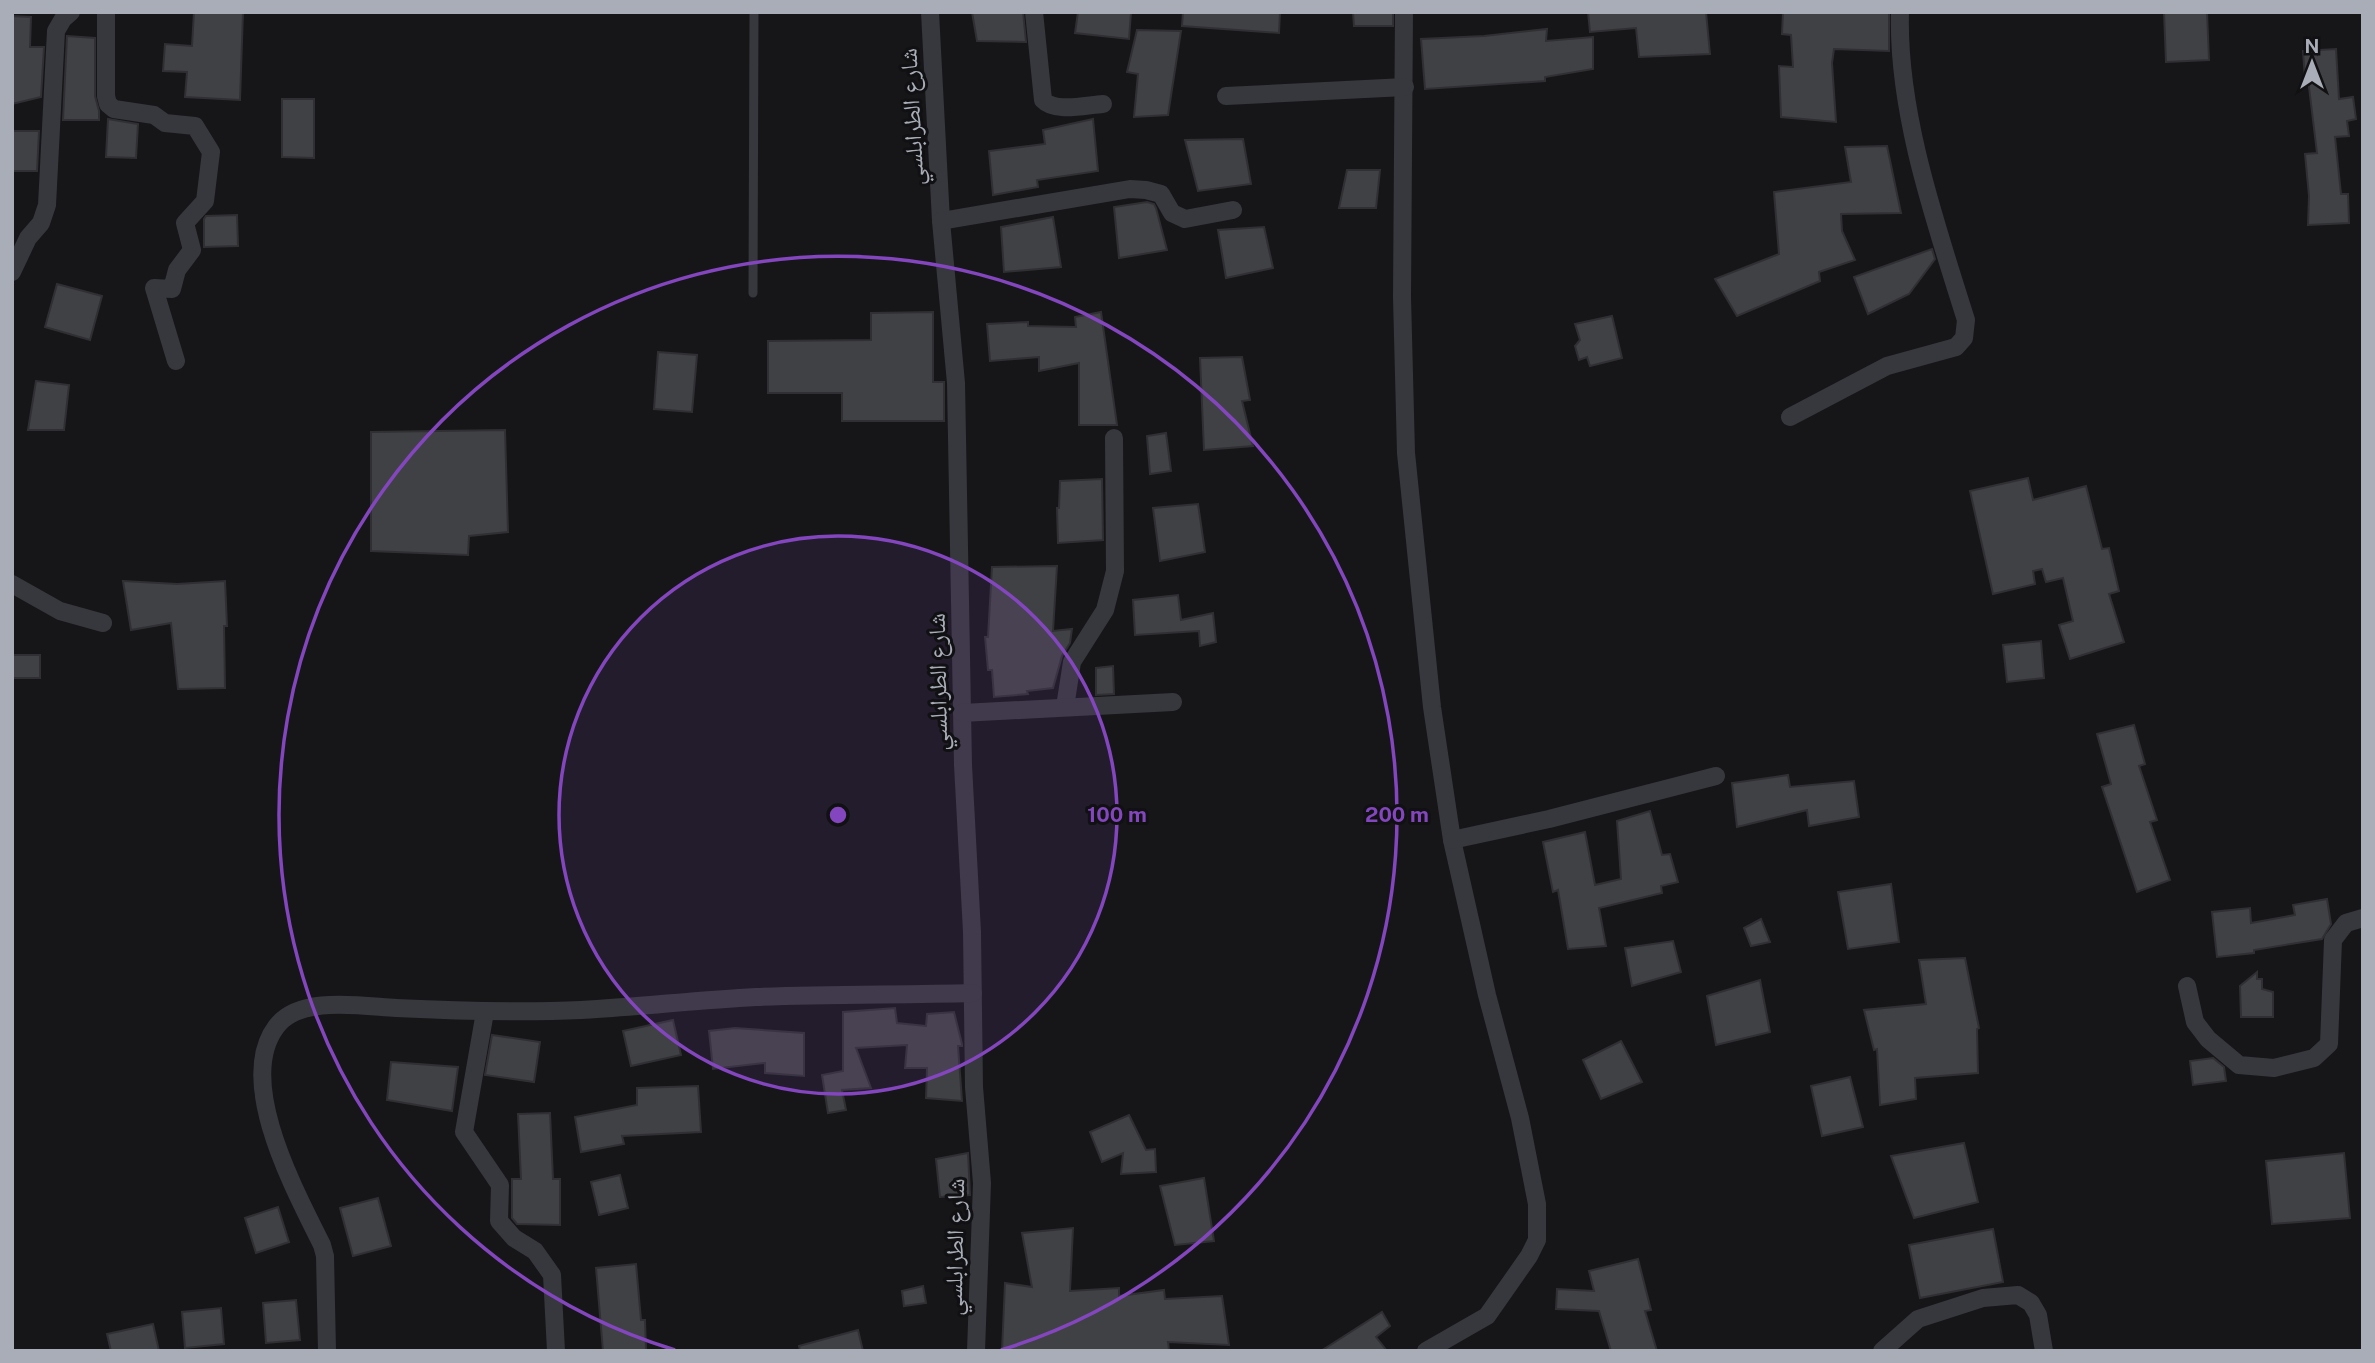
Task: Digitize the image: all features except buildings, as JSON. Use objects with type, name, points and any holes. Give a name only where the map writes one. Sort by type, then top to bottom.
[{"type":"street","points":[[12,272],[28,238],[41,223],[47,205],[56,31],[71,12]]},
{"type":"street","points":[[106,12],[108,104],[114,109],[153,115],[165,123],[195,125],[211,152],[205,201],[185,223],[192,250],[177,270],[172,289],[154,288],[176,361]]},
{"type":"street","name":"شارع الطرابلسي","points":[[930,12],[941,221],[956,383],[962,713],[972,932],[974,1087],[982,1182],[976,1351]]},
{"type":"street","points":[[1034,12],[1043,100],[1055,107],[1102,104]]},
{"type":"street","points":[[1404,12],[1402,297],[1406,453],[1432,707],[1452,839],[1520,1118],[1537,1204],[1537,1240],[1529,1256],[1487,1316],[1426,1351]]},
{"type":"street","points":[[1790,417],[1887,366],[1956,347],[1964,338],[1966,320],[1916,147],[1899,47],[1900,12]]},
{"type":"street","points":[[1226,96],[1405,88]]},
{"type":"street","points":[[941,221],[1130,189],[1161,194],[1172,213],[1185,219],[1233,210]]},
{"type":"street","points":[[1065,707],[1072,662],[1105,610],[1115,570],[1114,438]]},
{"type":"street","points":[[12,584],[60,611],[103,623]]},
{"type":"street","points":[[962,713],[1173,702]]},
{"type":"street","points":[[1452,839],[1549,819],[1716,776]]},
{"type":"street","points":[[2187,986],[2195,1022],[2208,1039],[2239,1065],[2274,1068],[2314,1058],[2329,1044],[2333,940],[2346,923],[2363,918]]},
{"type":"street","points":[[327,1351],[322,1245],[282,1164],[269,1125],[263,1077],[264,1047],[277,1025],[292,1012],[310,1007],[343,1006],[485,1012],[582,1010],[757,997],[973,993]]},
{"type":"street","points":[[485,1012],[464,1132],[500,1185],[499,1221],[514,1238],[535,1251],[552,1275],[556,1351]]},
{"type":"street","points":[[1882,1351],[1918,1319],[1983,1298],[2018,1295],[2031,1303],[2038,1315],[2044,1351]]},
{"type":"lane","points":[[753,293],[754,12]]}]
